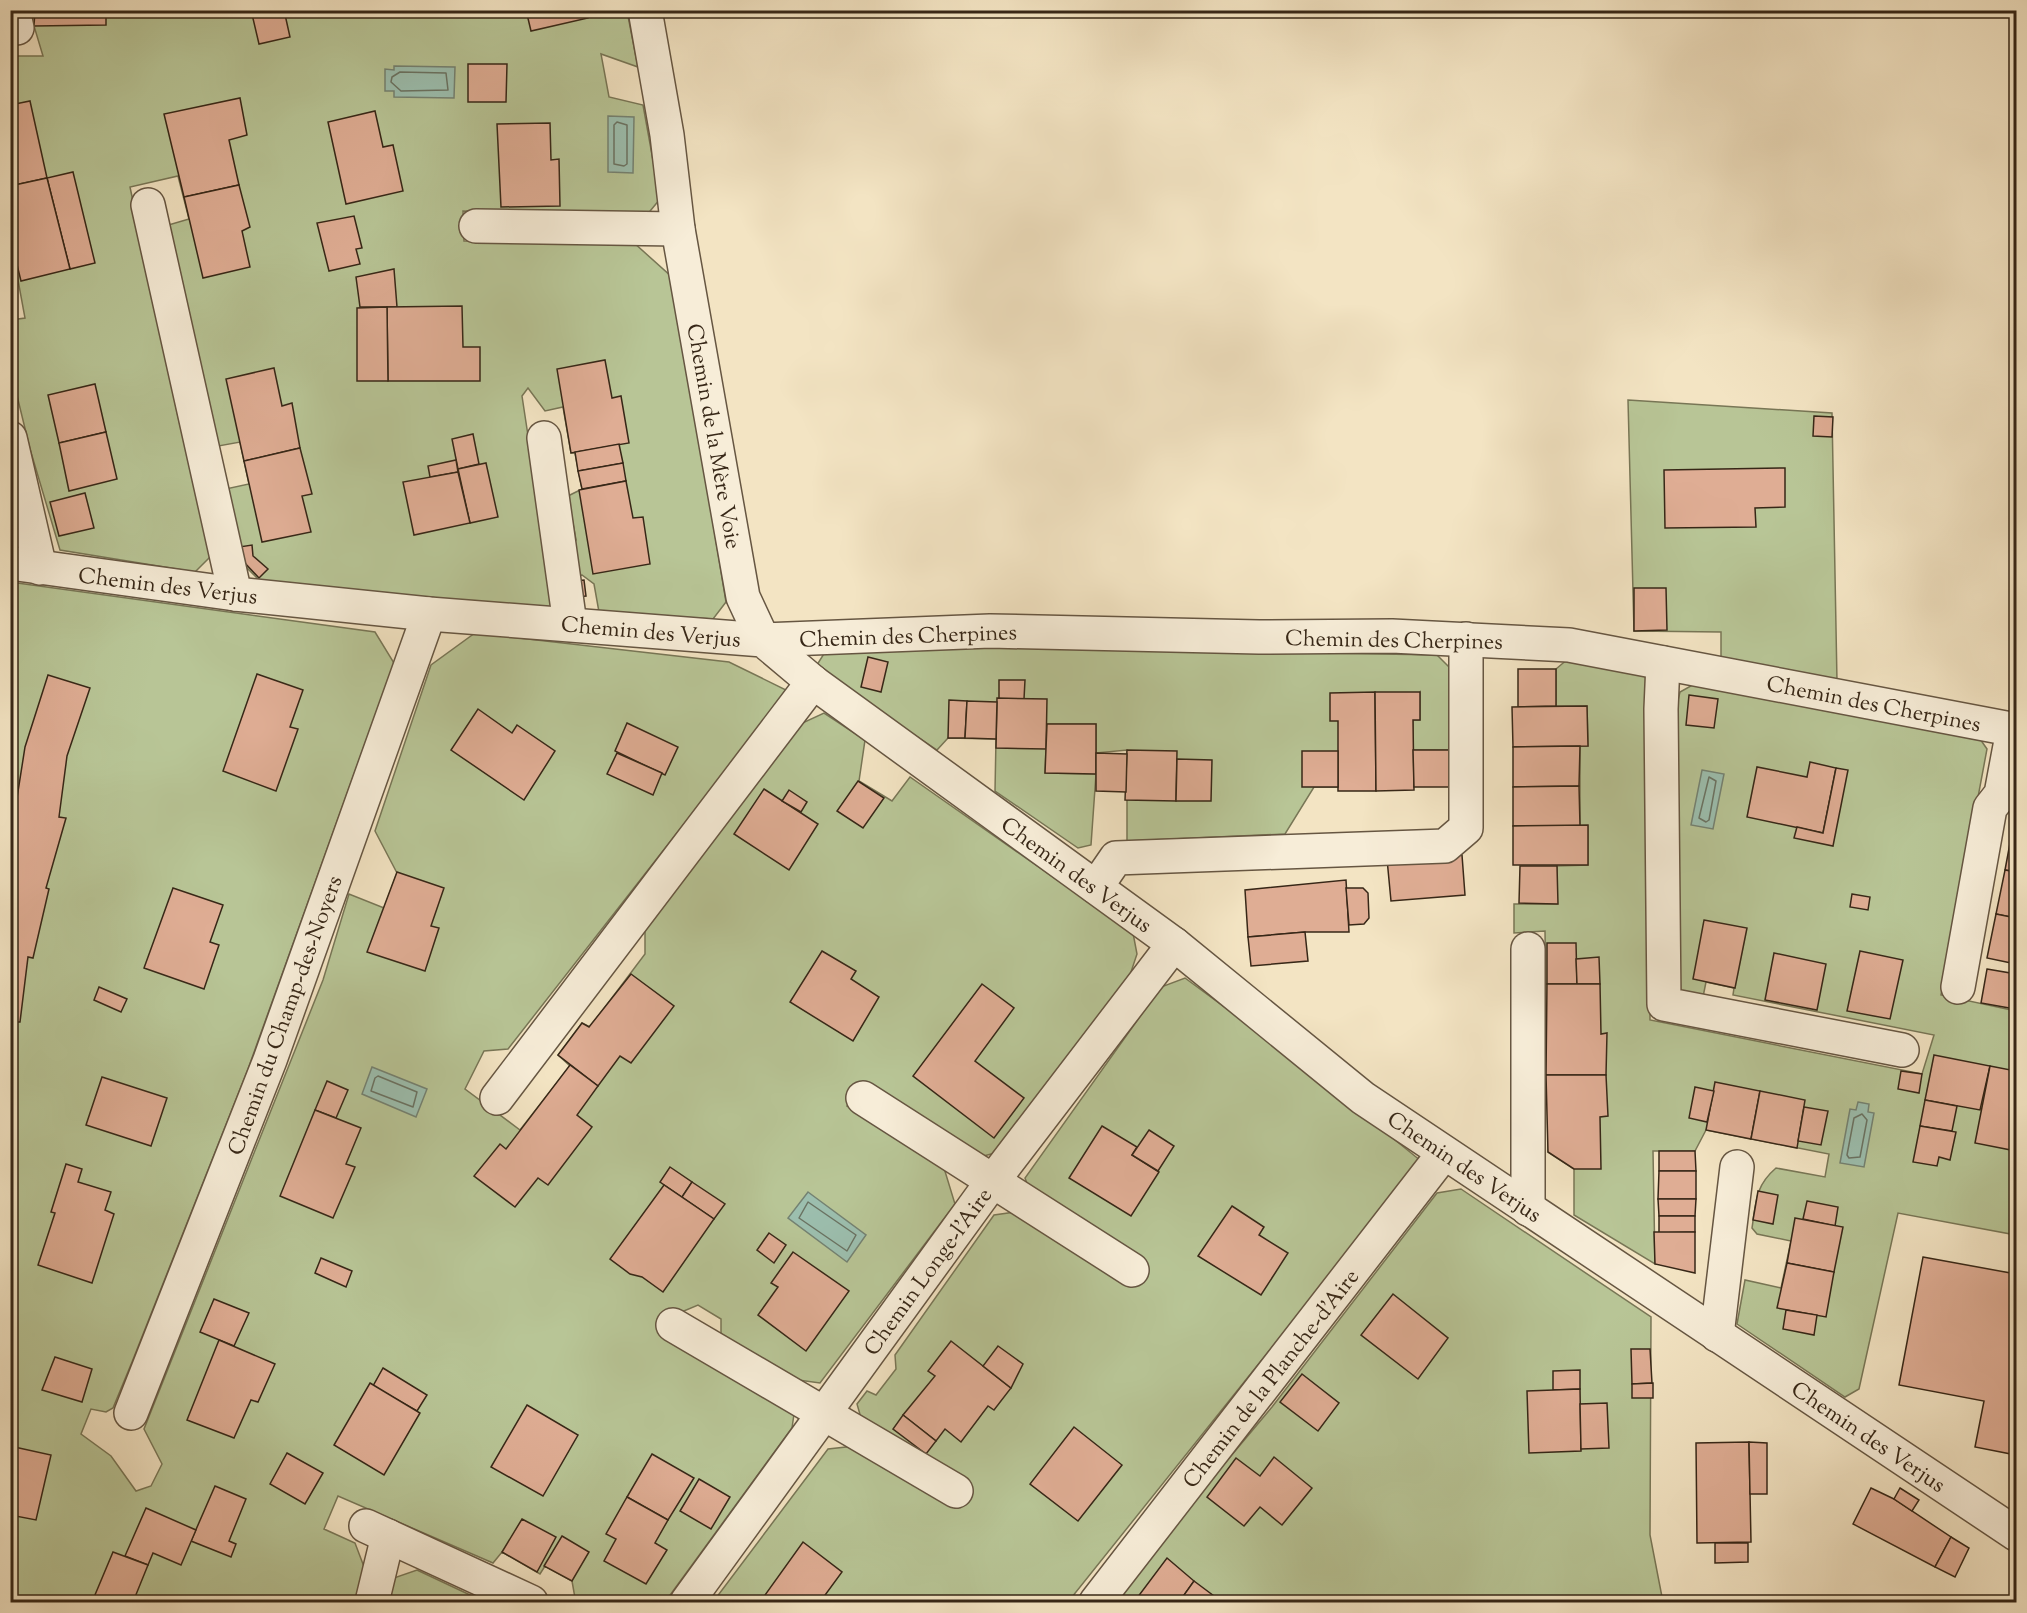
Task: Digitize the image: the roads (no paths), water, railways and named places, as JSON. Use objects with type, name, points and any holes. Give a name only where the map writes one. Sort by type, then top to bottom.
[{"type":"street","name":"Chemin de la Mère Voie","points":[[645,10],[668,135],[678,229],[743,597],[763,640]]},
{"type":"street","points":[[148,205],[235,594]]},
{"type":"street","points":[[476,226],[678,229]]},
{"type":"street","points":[[10,438],[25,566]]},
{"type":"street","points":[[544,438],[570,624]]},
{"type":"street","name":"Chemin des Verjus","points":[[25,566],[235,594],[429,614],[763,640],[813,682],[1174,944],[1363,1098],[2016,1534]]},
{"type":"street","name":"Chemin du Champ-des-Noyers","points":[[131,1413],[270,1060],[429,614]]},
{"type":"street","name":"Chemin des Cherpines","points":[[763,640],[990,631],[1258,637],[1392,636],[1569,645],[2015,730]]},
{"type":"street","points":[[1095,887],[1116,858],[1445,846],[1466,828],[1466,639]]},
{"type":"street","points":[[1664,663],[1661,709],[1664,1004],[1902,1050]]},
{"type":"street","points":[[497,1098],[813,682]]},
{"type":"street","points":[[1958,987],[1990,808],[2001,794],[2015,730]]},
{"type":"street","name":"Chemin Longe-l'Aire","points":[[687,1602],[992,1182],[1174,944]]},
{"type":"street","points":[[1528,949],[1528,1209]]},
{"type":"street","points":[[863,1098],[1132,1270]]},
{"type":"street","name":"Chemin de la Planche-d'Aire","points":[[1096,1602],[1444,1153]]},
{"type":"street","points":[[1717,1335],[1737,1167]]},
{"type":"street","points":[[673,1325],[956,1491]]},
{"type":"street","points":[[372,1602],[377,1531],[531,1602]]},
{"type":"water","points":[[394,66],[455,67],[454,98],[394,97],[394,91],[385,91],[385,69],[394,70]]},
{"type":"water","points":[[608,116],[634,117],[633,173],[608,172]]},
{"type":"water","points":[[1702,770],[1724,774],[1713,829],[1691,825]]},
{"type":"water","points":[[372,1067],[427,1089],[416,1117],[362,1094]]},
{"type":"water","points":[[1858,1102],[1869,1104],[1868,1112],[1874,1113],[1864,1167],[1840,1163],[1850,1109],[1856,1110]]},
{"type":"water","points":[[808,1192],[866,1235],[847,1262],[788,1218]]}]
